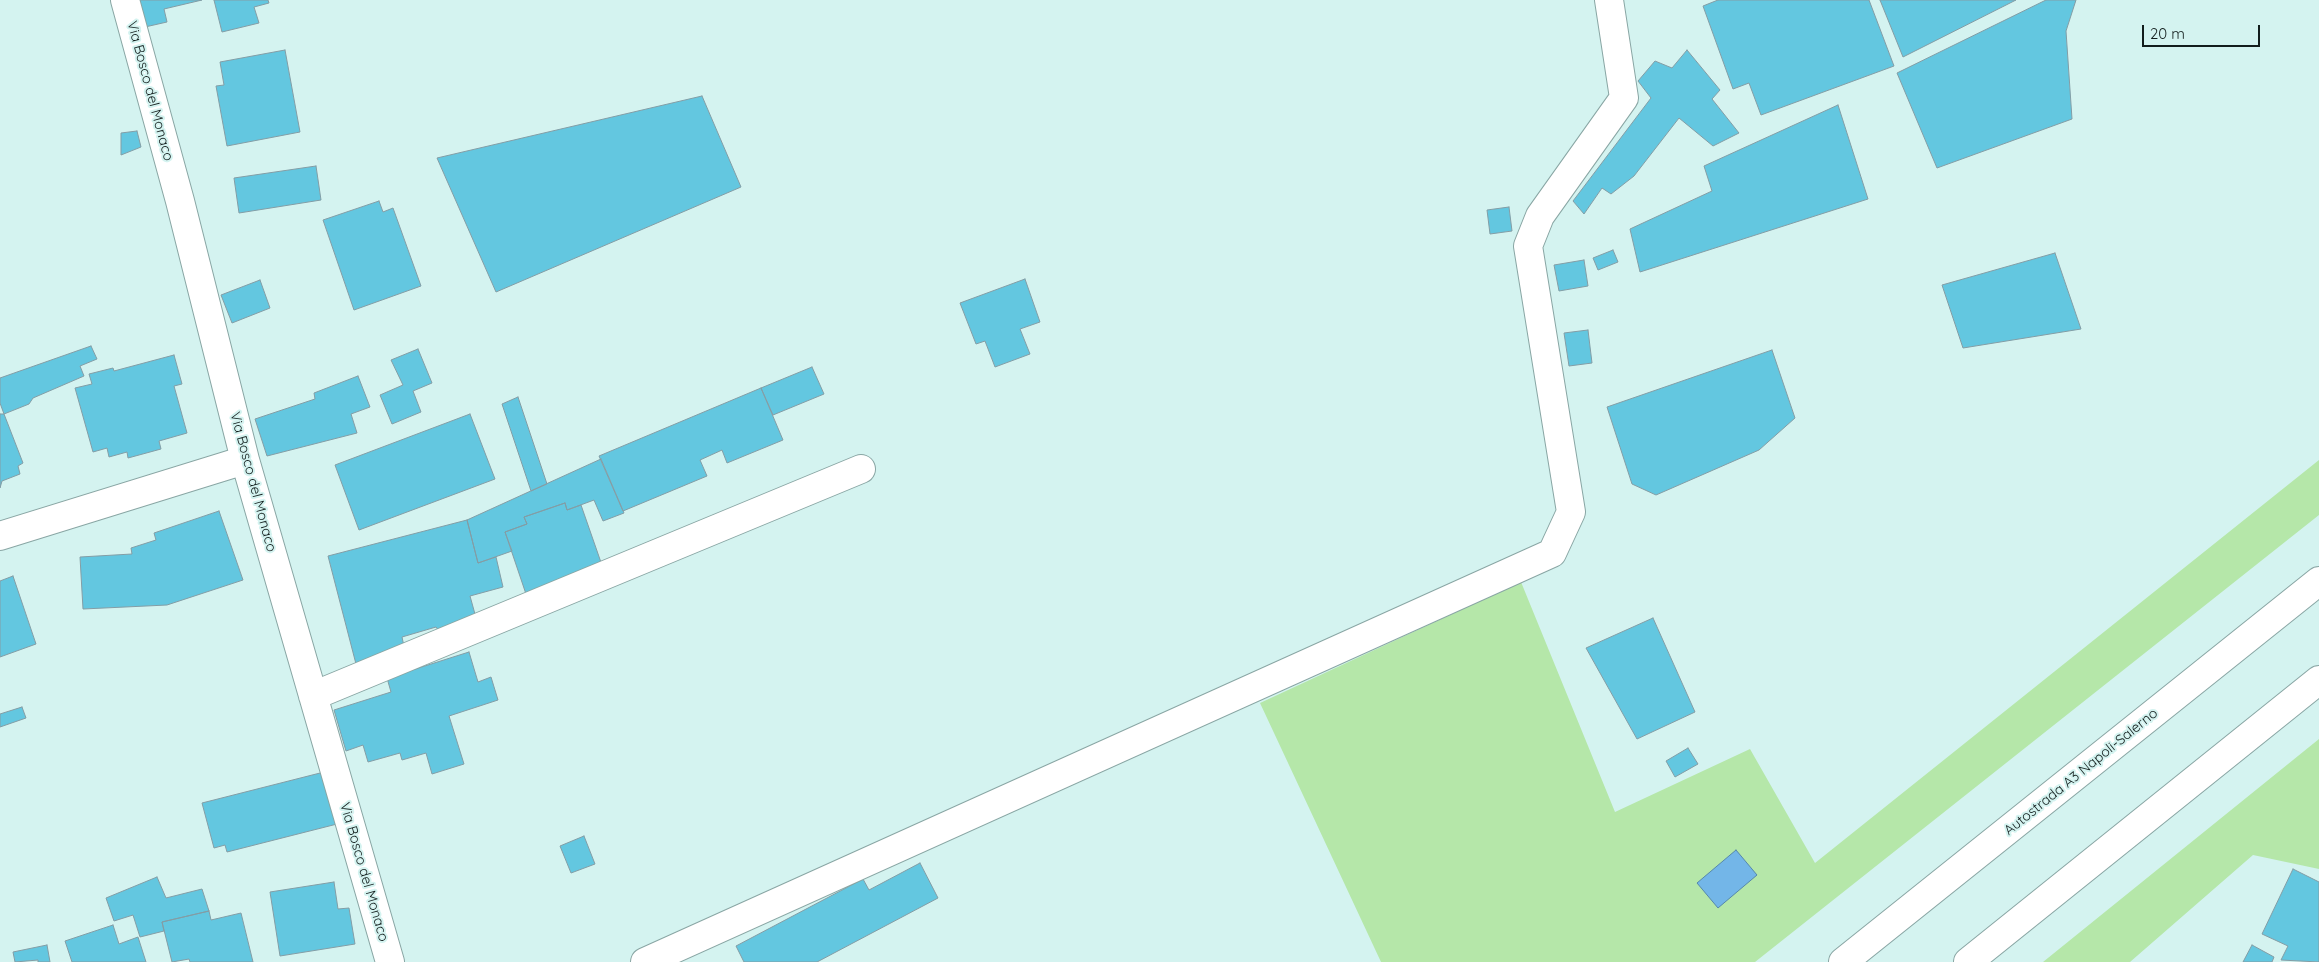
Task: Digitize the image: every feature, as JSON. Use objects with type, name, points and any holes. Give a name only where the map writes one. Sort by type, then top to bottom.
[{"type":"main road","name":"Via Bosco del Monaco","points":[[125,0],[180,200],[245,460],[390,962]]},
{"type":"main road","points":[[645,962],[1552,553],[1571,512],[1528,246],[1540,216],[1624,98],[1609,0]]},
{"type":"main road","points":[[0,536],[245,460]]},
{"type":"main road","points":[[313,696],[861,468]]},
{"type":"main road","name":"Autostrada A3 Napoli-Salerno","points":[[1843,962],[2319,581]]},
{"type":"main road","points":[[1968,962],[2319,680]]},
{"type":"green space","points":[[2319,460],[2319,515],[1755,962],[1381,962],[1260,703],[1521,582],[1615,812],[1750,749],[1815,863]]},
{"type":"green space","points":[[2319,739],[2319,869],[2253,855],[2130,962],[2043,962]]},
{"type":"water","points":[[1736,850],[1757,875],[1718,908],[1697,883]]},
{"type":"building","points":[[138,0],[202,0],[164,9],[167,22],[145,27]]},
{"type":"building","points":[[214,0],[268,0],[269,3],[254,7],[259,23],[222,32]]},
{"type":"building","points":[[1718,0],[1869,0],[1894,66],[1761,115],[1749,83],[1733,89],[1703,6]]},
{"type":"building","points":[[1880,0],[2016,0],[1903,57]]},
{"type":"building","points":[[2046,0],[2076,0],[2066,31],[2072,119],[1937,168],[1897,73]]},
{"type":"building","points":[[285,50],[300,132],[227,146],[216,86],[224,85],[220,62]]},
{"type":"building","points":[[1687,50],[1720,90],[1712,99],[1739,133],[1713,146],[1679,118],[1634,176],[1611,194],[1602,188],[1584,214],[1573,201],[1651,98],[1638,81],[1655,61],[1672,68]]},
{"type":"building","points":[[702,96],[741,187],[496,292],[437,158]]},
{"type":"building","points":[[1838,105],[1868,199],[1640,272],[1630,229],[1712,191],[1704,166]]},
{"type":"building","points":[[137,131],[141,147],[121,155],[121,133]]},
{"type":"building","points":[[316,166],[321,200],[239,213],[234,178]]},
{"type":"building","points":[[379,201],[383,212],[393,208],[421,286],[354,310],[323,220]]},
{"type":"building","points":[[1509,207],[1512,231],[1490,234],[1487,210]]},
{"type":"building","points":[[1613,250],[1618,262],[1598,270],[1593,258]]},
{"type":"building","points":[[2055,253],[2081,329],[1963,348],[1942,285]]},
{"type":"building","points":[[1584,260],[1588,286],[1559,291],[1554,265]]},
{"type":"building","points":[[1025,279],[1040,322],[1020,329],[1030,354],[995,367],[985,341],[976,344],[960,303]]},
{"type":"building","points":[[260,280],[270,308],[232,323],[221,295]]},
{"type":"building","points":[[1588,330],[1592,363],[1569,366],[1564,333]]},
{"type":"building","points":[[91,346],[97,359],[80,366],[84,376],[33,398],[29,404],[4,414],[0,403],[0,378]]},
{"type":"building","points":[[418,349],[432,383],[413,391],[421,412],[392,424],[380,395],[403,385],[391,360]]},
{"type":"building","points":[[1772,350],[1795,418],[1759,450],[1656,495],[1632,484],[1607,407]]},
{"type":"building","points":[[174,355],[182,384],[174,386],[187,433],[159,441],[161,449],[128,458],[127,452],[109,457],[107,448],[93,452],[75,388],[92,384],[89,374],[113,368],[114,371]]},
{"type":"building","points":[[812,367],[824,394],[773,415],[761,388]]},
{"type":"building","points":[[358,376],[370,407],[351,414],[357,433],[267,456],[255,419],[315,399],[314,393]]},
{"type":"building","points":[[761,388],[783,440],[727,463],[722,450],[700,460],[707,476],[623,511],[599,456]]},
{"type":"building","points":[[518,397],[547,484],[531,491],[502,404]]},
{"type":"building","points":[[0,414],[4,414],[23,463],[18,466],[20,474],[2,481],[0,488]]},
{"type":"building","points":[[470,414],[495,479],[359,530],[335,465]]},
{"type":"building","points":[[601,459],[624,513],[603,521],[594,500],[567,510],[565,503],[524,517],[527,524],[505,532],[512,551],[478,563],[467,520]]},
{"type":"building","points":[[565,503],[567,510],[581,505],[604,571],[527,597],[505,532],[527,524],[524,517]]},
{"type":"building","points":[[219,511],[243,580],[167,605],[83,609],[80,557],[132,554],[131,548],[156,540],[154,533]]},
{"type":"building","points":[[467,520],[478,563],[496,557],[503,587],[470,596],[478,625],[441,634],[436,627],[402,637],[405,651],[356,664],[328,556]]},
{"type":"building","points":[[13,576],[36,644],[0,657],[0,581]]},
{"type":"building","points":[[1653,618],[1695,712],[1637,739],[1586,648]]},
{"type":"building","points":[[469,652],[478,682],[491,677],[498,700],[449,716],[464,764],[432,774],[426,753],[402,760],[400,753],[368,762],[363,745],[346,751],[334,710],[391,692],[387,678]]},
{"type":"building","points":[[22,707],[26,718],[0,727],[0,714]]},
{"type":"building","points":[[1688,748],[1698,764],[1675,777],[1666,761]]},
{"type":"building","points":[[328,771],[341,823],[227,852],[225,845],[214,848],[202,803]]},
{"type":"building","points":[[584,836],[595,864],[571,873],[560,846]]},
{"type":"building","points":[[920,863],[938,898],[817,962],[744,962],[736,946],[863,879],[869,890]]},
{"type":"building","points":[[2293,869],[2319,882],[2319,962],[2281,960],[2288,946],[2262,934]]},
{"type":"building","points":[[157,877],[166,898],[202,889],[209,911],[162,922],[164,931],[140,937],[133,915],[114,921],[106,898]]},
{"type":"building","points":[[334,882],[338,909],[349,908],[355,944],[280,956],[270,892]]},
{"type":"building","points":[[209,911],[211,920],[241,913],[253,962],[190,962],[189,959],[172,962],[162,922]]},
{"type":"building","points":[[113,925],[119,944],[138,937],[146,962],[72,962],[65,941]]},
{"type":"building","points":[[47,945],[50,962],[38,962],[38,960],[15,962],[13,952]]},
{"type":"building","points":[[2252,945],[2274,957],[2272,962],[2243,962]]}]
